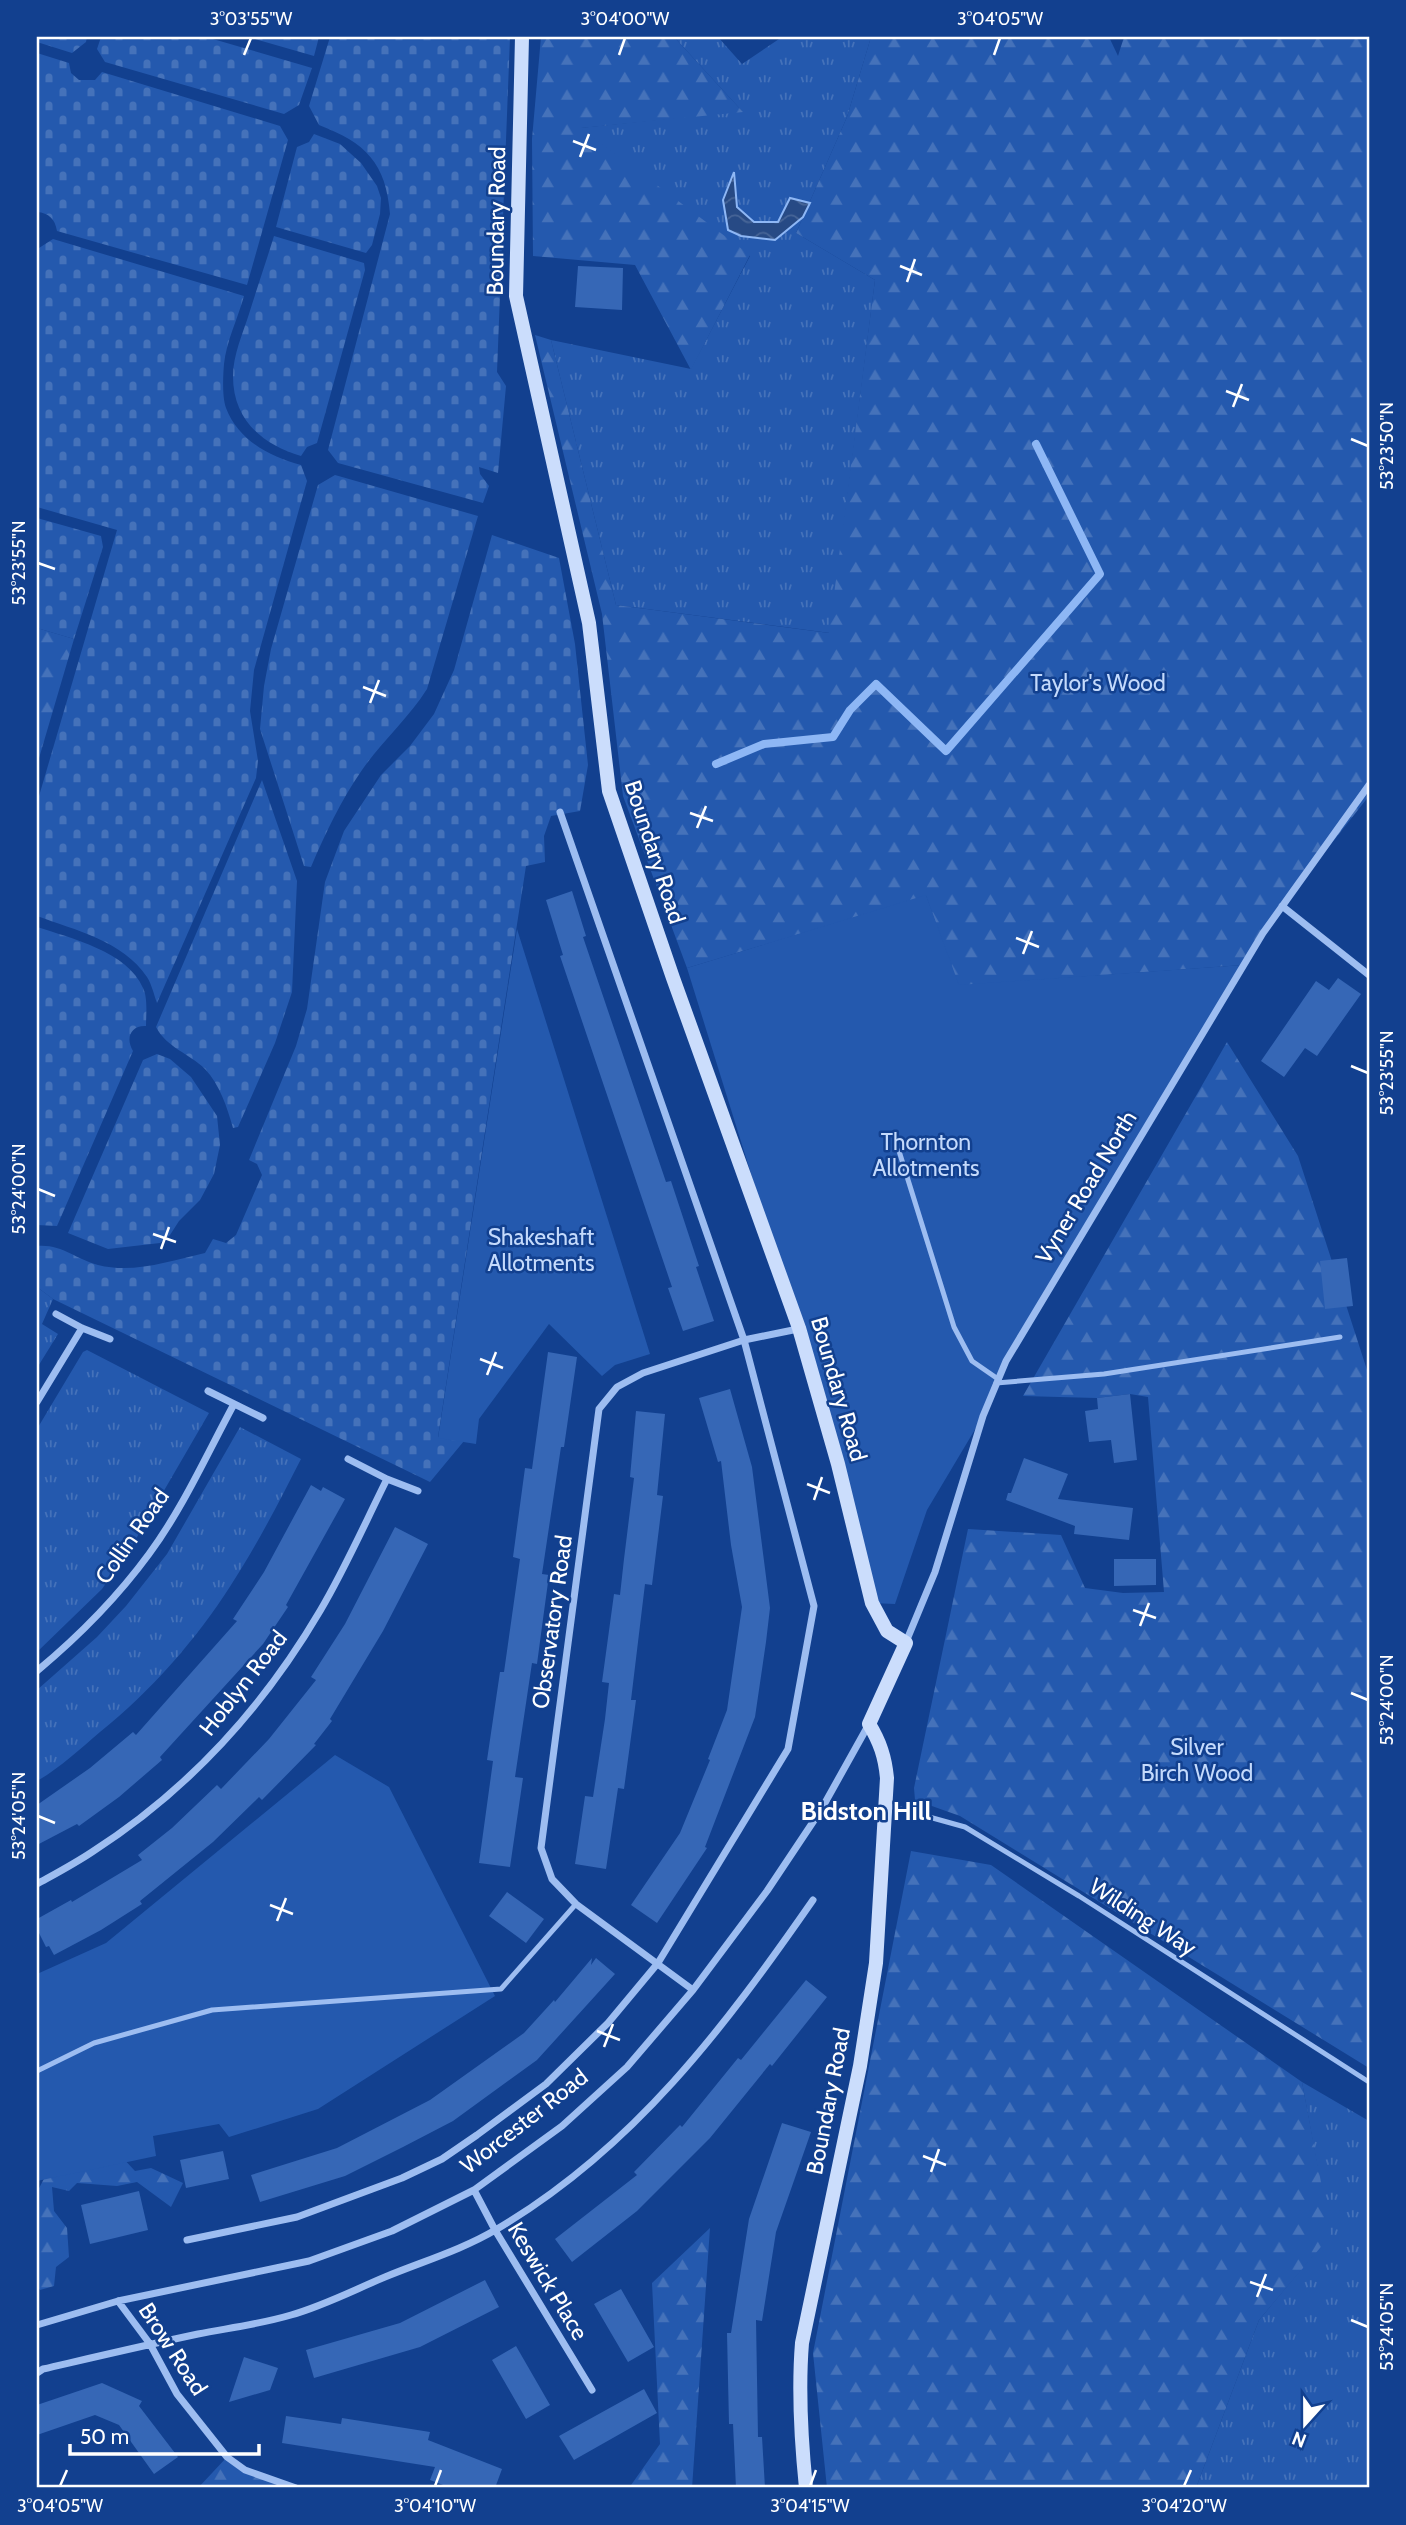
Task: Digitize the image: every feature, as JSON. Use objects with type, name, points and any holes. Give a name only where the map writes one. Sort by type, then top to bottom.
[{"type":"main road","name":"Boundary Road","points":[[522,37],[516,296],[589,623],[609,791],[799,1328],[838,1464],[872,1603],[887,1631],[906,1643]]},
{"type":"main road","name":"Worcester Road","points":[[869,1724],[906,1643]]},
{"type":"main road","name":"Boundary Road","points":[[806,2488],[799,2428],[802,2343],[860,2066],[876,1963],[886,1805],[885,1758],[878,1738],[869,1724]]},
{"type":"street","name":"Vyner Road North","points":[[906,1643],[934,1572],[983,1416],[1006,1361],[1105,1191],[1263,933],[1369,785]]},
{"type":"street","points":[[560,812],[744,1340]]},
{"type":"street","points":[[1282,906],[1369,975]]},
{"type":"street","points":[[56,1314],[110,1339]]},
{"type":"street","points":[[37,1402],[82,1328]]},
{"type":"street","name":"Observatory Road","points":[[693,1990],[576,1904],[552,1879],[541,1848],[599,1409],[617,1387],[643,1373],[744,1340],[799,1328]]},
{"type":"street","name":"Worcester Road","points":[[187,2240],[297,2217],[402,2179],[442,2159],[546,2084],[608,2023],[658,1963],[788,1749],[814,1606],[744,1340]]},
{"type":"street","points":[[208,1391],[263,1418]]},
{"type":"street","name":"Collin Road","points":[[37,1671],[79,1635],[114,1598],[150,1553],[234,1404]]},
{"type":"street","points":[[348,1459],[418,1491]]},
{"type":"street","name":"Hoblyn Road","points":[[37,1884],[92,1852],[145,1814],[177,1788],[238,1728],[262,1698],[320,1610],[387,1479]]},
{"type":"street","name":"Worcester Road","points":[[37,2325],[118,2301],[309,2261],[392,2231],[474,2190],[581,2109],[626,2067],[693,1990],[767,1891],[821,1810],[869,1724]]},
{"type":"street","points":[[37,2373],[43,2369],[150,2344],[292,2315],[495,2231],[595,2161],[647,2110],[739,2004],[813,1900]]},
{"type":"street","name":"Keswick Place","points":[[474,2190],[495,2231],[592,2389]]},
{"type":"street","name":"Brow Road","points":[[118,2301],[150,2344],[177,2394],[227,2456],[245,2470],[296,2488]]},
{"type":"lane","points":[[899,1152],[954,1327],[972,1360],[997,1381],[1104,1374],[1340,1337]]},
{"type":"lane","name":"Wilding Way","points":[[886,1805],[965,1827],[1079,1896],[1369,2082]]},
{"type":"lane","points":[[37,2071],[94,2043],[212,2010],[501,1989],[576,1904]]},
{"type":"green space","points":[[37,37],[87,37],[86,42],[72,53],[37,42]]},
{"type":"green space","points":[[101,37],[206,37],[312,68],[299,105],[284,114],[105,62],[97,49]]},
{"type":"green space","points":[[248,37],[319,37],[314,56]]},
{"type":"green space","points":[[330,37],[510,37],[497,372],[506,386],[498,473],[479,467],[480,474],[489,486],[483,503],[338,463],[328,450],[390,214],[384,181],[371,157],[349,139],[319,125],[309,106]]},
{"type":"green space","points":[[541,37],[674,37],[743,112],[581,128],[750,255],[691,370],[635,265],[533,256],[532,139]]},
{"type":"green space","points":[[674,37],[718,37],[742,64],[782,37],[871,37],[847,117],[796,233],[875,280],[830,633],[616,605],[551,340],[691,369],[750,256],[580,128],[742,111]]},
{"type":"green space","name":"Taylor's Wood","points":[[871,37],[1109,37],[1118,56],[1124,37],[1369,37],[1369,796],[1282,906],[1243,965],[958,986],[926,896],[687,968],[623,796],[602,614],[535,335],[551,340],[616,605],[829,633],[875,280],[796,233],[847,117]]},
{"type":"green space","points":[[37,53],[69,63],[71,73],[79,80],[95,80],[102,72],[280,126],[288,140],[247,285],[57,231],[51,217],[37,212]]},
{"type":"green space","points":[[314,134],[340,144],[361,163],[377,186],[381,198],[380,214],[372,245],[366,253],[276,227],[297,147],[309,142]]},
{"type":"green space","points":[[274,236],[364,263],[365,270],[317,443],[307,447],[301,456],[274,445],[252,428],[238,405],[234,392],[233,368],[236,352]]},
{"type":"green space","points":[[53,239],[244,296],[225,356],[223,386],[226,408],[238,429],[247,438],[267,452],[301,465],[307,481],[254,670],[250,711],[258,761],[256,778],[157,1003],[147,977],[125,954],[97,938],[37,916],[37,803],[117,530],[37,507],[37,256],[39,248]]},
{"type":"green space","points":[[335,475],[478,516],[427,689],[354,781],[311,867],[304,866],[260,729],[271,649],[318,485]]},
{"type":"green space","points":[[37,518],[101,536],[103,547],[74,639],[37,628]]},
{"type":"green space","points":[[492,535],[559,558],[575,644],[588,765],[580,811],[551,816],[544,836],[545,862],[526,866],[438,1437],[464,1441],[430,1482],[53,1299],[37,1287],[37,1246],[54,1247],[98,1265],[125,1268],[205,1253],[213,1239],[226,1243],[236,1235],[262,1175],[257,1164],[249,1160],[296,1046],[307,1009],[325,882],[344,831],[381,775],[410,746],[434,714],[454,670]]},
{"type":"green space","points":[[37,628],[74,639],[37,765]]},
{"type":"green space","points":[[262,780],[297,881],[292,992],[275,1043],[238,1127],[233,1128],[222,1097],[210,1075],[199,1063],[166,1040],[156,1027]]},
{"type":"green space","name":"Thornton Allotments","points":[[926,895],[959,985],[1243,965],[1006,1361],[983,1416],[927,1510],[895,1604],[872,1603],[799,1328],[687,968]]},
{"type":"green space","points":[[37,927],[82,942],[112,956],[136,975],[145,992],[146,1002],[146,1026],[141,1026],[131,1033],[133,1051],[57,1226],[37,1225]]},
{"type":"green space","name":"Shakeshaft Allotments","points":[[517,929],[650,1354],[615,1365],[602,1376],[549,1324],[479,1419],[476,1444],[438,1438]]},
{"type":"green space","name":"Silver Birch Wood","points":[[1227,1042],[1298,1156],[1367,1370],[1369,1369],[1369,2068],[960,1816],[915,1800],[914,1788],[968,1529],[1061,1535],[1085,1588],[1123,1593],[1164,1592],[1148,1397],[1130,1394],[1097,1398],[1023,1396]]},
{"type":"green space","points":[[157,1054],[170,1059],[191,1077],[217,1116],[220,1145],[214,1174],[200,1200],[160,1243],[108,1249],[68,1233],[143,1060]]},
{"type":"green space","points":[[37,1287],[53,1299],[42,1324],[58,1334],[37,1368]]},
{"type":"green space","points":[[87,1350],[209,1413],[133,1544],[102,1589],[37,1652],[37,1429],[83,1352]]},
{"type":"green space","points":[[240,1427],[301,1459],[259,1539],[217,1605],[172,1664],[119,1716],[62,1764],[37,1781],[37,1690],[97,1637],[126,1606],[167,1554]]},
{"type":"green space","points":[[335,1755],[389,1787],[495,1996],[318,2109],[229,2137],[219,2124],[153,2136],[156,2156],[37,2181],[37,1974],[106,1943]]},
{"type":"green space","points":[[911,1851],[991,1865],[1302,2082],[1331,2235],[1259,2320],[1196,2488],[827,2488],[813,2353]]},
{"type":"green space","points":[[1302,2082],[1369,2121],[1369,2488],[1196,2488],[1259,2320],[1330,2235]]},
{"type":"green space","points":[[104,2138],[135,2171],[151,2168],[183,2183],[171,2207],[137,2182],[117,2186],[77,2183],[69,2191],[52,2187],[54,2211],[67,2228],[69,2257],[56,2267],[54,2286],[40,2290],[37,2286],[37,2192],[55,2158]]},
{"type":"green space","points":[[710,2228],[692,2488],[629,2488],[660,2444],[652,2283]]},
{"type":"green space","points":[[227,2457],[245,2470],[296,2488],[198,2488]]},
{"type":"water","points":[[734,172],[737,207],[754,222],[778,222],[790,198],[810,203],[803,217],[775,240],[741,236],[728,230],[723,200]]},
{"type":"building","points":[[578,266],[623,268],[622,310],[575,307]]},
{"type":"building","points":[[572,891],[586,936],[583,937],[666,1182],[671,1181],[714,1321],[683,1331],[668,1288],[672,1287],[560,956],[563,955],[546,900]]},
{"type":"building","points":[[1338,978],[1361,994],[1317,1056],[1305,1048],[1284,1077],[1261,1061],[1316,981],[1329,990]]},
{"type":"building","points":[[1347,1258],[1353,1306],[1325,1309],[1320,1261]]},
{"type":"building","points":[[548,1352],[577,1357],[542,1574],[549,1575],[537,1664],[532,1663],[515,1777],[523,1778],[510,1867],[479,1863],[493,1761],[487,1760],[500,1672],[504,1672],[520,1559],[513,1557],[525,1468],[532,1469]]},
{"type":"building","points":[[730,1389],[752,1467],[770,1608],[766,1642],[755,1717],[705,1847],[707,1848],[657,1923],[631,1905],[680,1833],[710,1760],[708,1759],[727,1710],[742,1607],[721,1461],[718,1462],[699,1398]]},
{"type":"building","points":[[1130,1394],[1137,1460],[1114,1463],[1111,1440],[1089,1442],[1085,1411],[1098,1409],[1097,1398]]},
{"type":"building","points":[[636,1411],[665,1414],[657,1495],[663,1496],[652,1585],[645,1584],[631,1700],[636,1700],[624,1789],[618,1788],[606,1869],[575,1864],[585,1796],[593,1797],[605,1719],[609,1683],[602,1682],[614,1594],[620,1595],[634,1478],[630,1477]]},
{"type":"building","points":[[1024,1458],[1068,1474],[1058,1499],[1133,1508],[1129,1540],[1074,1534],[1075,1526],[1006,1500]]},
{"type":"building","points":[[311,1485],[321,1491],[323,1487],[345,1499],[286,1605],[288,1607],[263,1644],[160,1757],[162,1760],[119,1797],[79,1826],[77,1824],[37,1845],[37,1805],[90,1768],[133,1732],[136,1735],[237,1621],[233,1619],[264,1572]]},
{"type":"building","points":[[395,1527],[428,1544],[383,1631],[330,1719],[332,1721],[314,1744],[316,1745],[262,1800],[259,1797],[213,1842],[140,1901],[142,1904],[54,1955],[49,1946],[46,1947],[37,1929],[37,1919],[71,1900],[72,1902],[142,1860],[138,1855],[172,1828],[217,1785],[221,1789],[269,1739],[316,1680],[311,1677],[345,1624]]},
{"type":"building","points":[[1114,1559],[1156,1559],[1156,1585],[1114,1586]]},
{"type":"building","points":[[507,1892],[544,1919],[526,1943],[489,1916]]},
{"type":"building","points":[[592,1958],[591,1965],[596,1958],[615,1974],[537,2060],[453,2121],[403,2147],[345,2176],[260,2202],[251,2175],[337,2148],[430,2100],[524,2033],[554,2000],[555,2002]]},
{"type":"building","points":[[806,1980],[827,1997],[772,2066],[770,2064],[710,2138],[637,2211],[572,2262],[555,2239],[637,2175],[634,2172],[680,2125],[682,2127]]},
{"type":"building","points":[[782,2123],[811,2132],[776,2232],[762,2321],[756,2320],[758,2437],[762,2437],[765,2488],[736,2488],[733,2424],[729,2424],[727,2333],[731,2333],[749,2219]]},
{"type":"building","points":[[223,2151],[229,2179],[186,2188],[180,2160]]},
{"type":"building","points":[[139,2191],[148,2230],[90,2244],[81,2205]]},
{"type":"building","points":[[485,2280],[499,2307],[420,2347],[314,2378],[306,2350],[400,2323]]},
{"type":"building","points":[[621,2289],[654,2347],[628,2362],[594,2304]]},
{"type":"building","points":[[516,2346],[550,2405],[526,2419],[492,2360]]},
{"type":"building","points":[[244,2357],[278,2368],[270,2390],[229,2402]]},
{"type":"building","points":[[102,2383],[142,2401],[139,2406],[178,2457],[154,2474],[119,2425],[95,2415],[37,2435],[37,2405]]},
{"type":"building","points":[[644,2389],[657,2413],[574,2460],[559,2436]]},
{"type":"building","points":[[286,2416],[341,2424],[342,2418],[430,2432],[428,2440],[502,2469],[495,2488],[451,2488],[430,2480],[435,2467],[282,2443]]},
{"type":"waterway","points":[[716,764],[764,744],[833,737],[850,710],[876,684],[946,751],[1100,574],[1036,444]]},
{"type":"district","name":"Bidston Hill","points":[[866,1811]]}]
